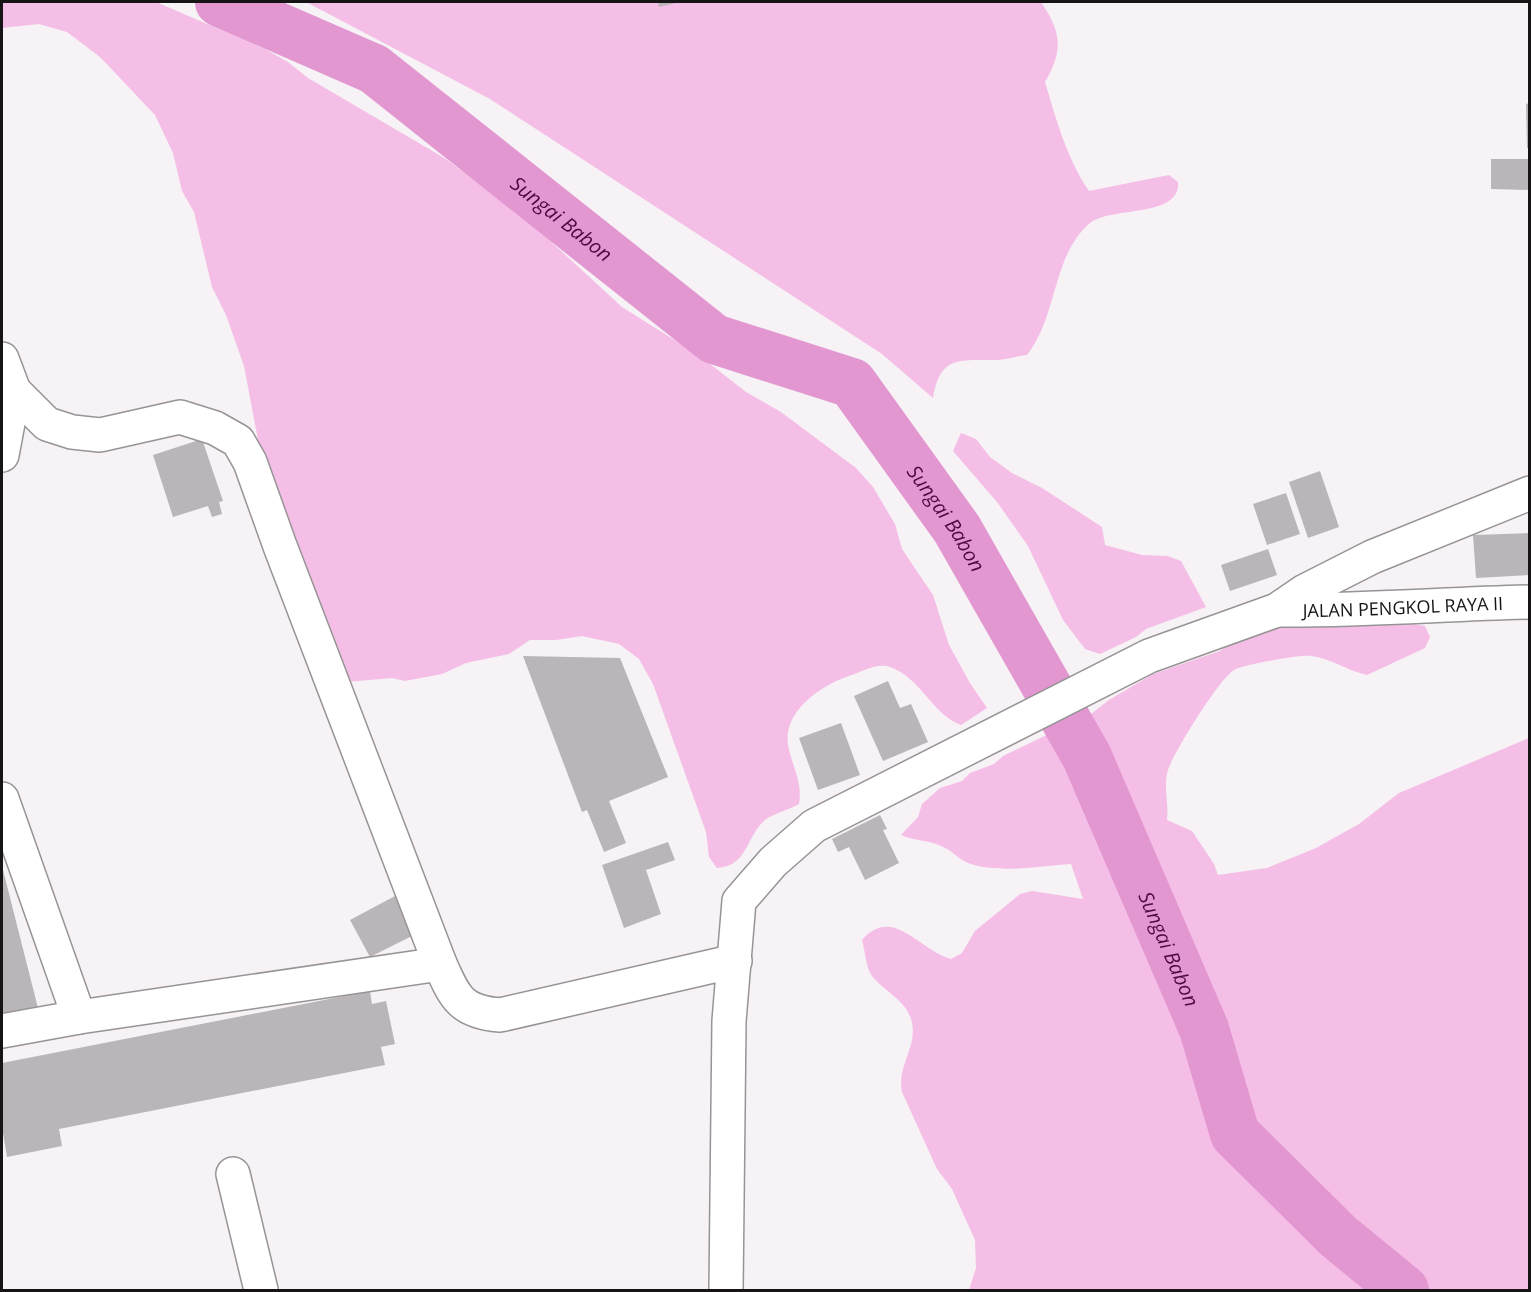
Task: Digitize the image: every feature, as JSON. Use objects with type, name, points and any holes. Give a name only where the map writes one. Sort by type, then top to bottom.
[{"type":"street","points":[[2,359],[14,391],[47,424],[72,432],[100,435],[180,417],[215,428],[238,441],[250,462],[440,964],[452,992],[461,1003],[478,1013],[500,1015],[735,961]]},
{"type":"street","points":[[2,456],[14,391]]},
{"type":"street","points":[[726,1290],[729,1021],[739,902],[773,862],[814,826],[1149,656],[1277,610],[1305,591],[1372,557],[1530,493]]},
{"type":"street","name":"JALAN PENGKOL RAYA II","points":[[1277,610],[1352,610],[1530,602]]},
{"type":"street","points":[[2,798],[79,1017]]},
{"type":"street","points":[[2,1031],[79,1017],[440,964]]},
{"type":"street","points":[[233,1174],[261,1290]]},
{"type":"shaded area","points":[[2,2],[156,2],[265,49],[288,62],[308,78],[446,159],[534,226],[622,307],[700,356],[746,392],[781,412],[856,468],[873,487],[895,524],[902,549],[933,595],[949,645],[987,708],[961,725],[942,713],[901,672],[885,666],[868,669],[825,687],[805,702],[791,722],[788,733],[788,745],[800,789],[799,804],[765,820],[735,862],[717,868],[709,857],[706,832],[653,684],[639,659],[619,644],[582,636],[556,640],[530,640],[509,654],[466,663],[442,674],[405,681],[392,678],[346,682],[269,498],[244,366],[226,315],[212,287],[194,212],[182,191],[173,153],[155,115],[100,57],[67,32],[39,24],[2,28]]},
{"type":"shaded area","points":[[306,2],[1041,2],[1053,23],[1058,41],[1055,60],[1045,82],[1068,152],[1089,191],[1169,175],[1178,182],[1176,193],[1169,201],[1157,206],[1113,214],[1090,223],[1068,252],[1045,322],[1027,355],[999,360],[955,362],[941,373],[933,398],[882,354],[490,99]]},
{"type":"shaded area","points":[[961,433],[976,439],[990,457],[1012,473],[1042,488],[1102,527],[1105,545],[1142,555],[1168,556],[1181,561],[1206,607],[1146,629],[1136,637],[1100,654],[1085,649],[1063,620],[1028,546],[997,502],[953,451]]},
{"type":"shaded area","points":[[1276,620],[1413,624],[1425,626],[1430,637],[1425,648],[1367,675],[1325,659],[1305,656],[1248,665],[1234,670],[1227,676],[1208,701],[1179,748],[1168,770],[1166,782],[1167,820],[1192,831],[1214,864],[1218,875],[1267,868],[1316,848],[1359,824],[1399,793],[1529,738],[1529,1290],[969,1290],[976,1268],[975,1240],[952,1189],[937,1169],[902,1092],[902,1072],[913,1036],[910,1016],[903,1005],[870,973],[862,940],[873,930],[884,927],[895,928],[951,959],[962,953],[975,931],[1020,894],[1032,891],[1083,899],[1071,864],[1006,869],[980,866],[964,861],[936,844],[901,835],[918,817],[922,804],[940,788],[962,781],[970,773],[994,764],[1003,756],[1059,729],[1078,724],[1109,700],[1153,674],[1220,651],[1241,634]]},
{"type":"building","points":[[658,2],[680,2],[659,7]]},
{"type":"building","points":[[1530,103],[1530,148],[1527,148],[1526,104]]},
{"type":"building","points":[[1491,159],[1530,159],[1530,190],[1491,189]]},
{"type":"building","points":[[202,439],[223,501],[219,502],[222,514],[212,517],[208,506],[173,517],[153,455]]},
{"type":"building","points":[[1320,471],[1339,527],[1308,538],[1289,482]]},
{"type":"building","points":[[1286,493],[1300,534],[1267,545],[1253,504]]},
{"type":"building","points":[[1530,533],[1530,575],[1476,578],[1473,535]]},
{"type":"building","points":[[1268,549],[1277,575],[1230,591],[1221,565]]},
{"type":"building","points":[[523,656],[620,658],[668,777],[609,801],[626,843],[604,852],[587,810],[582,812]]},
{"type":"building","points":[[888,681],[900,708],[911,704],[928,742],[883,761],[854,696]]},
{"type":"building","points":[[841,723],[860,775],[818,790],[799,738]]},
{"type":"building","points":[[880,815],[887,829],[883,830],[899,863],[865,880],[849,847],[838,852],[832,839]]},
{"type":"building","points":[[668,842],[675,860],[646,870],[661,914],[624,928],[602,865]]},
{"type":"building","points":[[2,866],[39,1012],[2,1022]]},
{"type":"building","points":[[395,896],[416,934],[370,957],[350,920]]},
{"type":"building","points":[[370,991],[372,1004],[386,1001],[395,1044],[381,1047],[385,1065],[59,1129],[62,1146],[7,1157],[2,1127],[2,1063]]},
{"type":"waterway","name":"Sungai Babon","points":[[220,2],[374,69],[714,339],[852,383],[957,529],[1087,757],[1204,1029],[1235,1134],[1338,1236],[1404,1290]]}]
